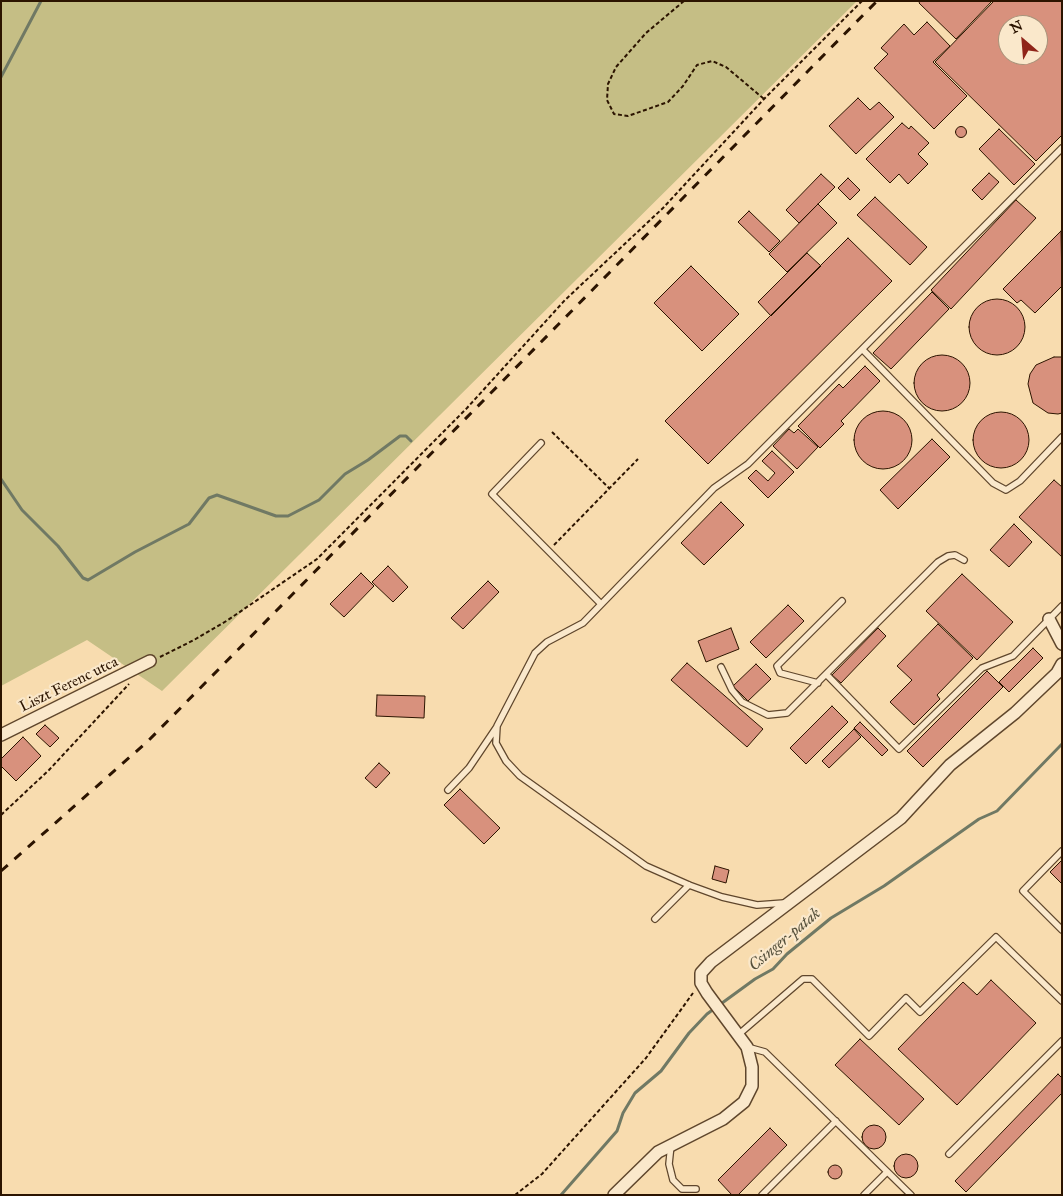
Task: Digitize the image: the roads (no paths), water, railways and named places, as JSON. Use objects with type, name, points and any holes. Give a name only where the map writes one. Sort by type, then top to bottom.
[{"type":"street","points":[[1049,620],[1062,644]]},
{"type":"street","name":"Liszt Ferenc utca","points":[[1,735],[150,661]]},
{"type":"street","points":[[614,1195],[648,1160],[672,1143],[723,1119],[744,1102],[752,1086],[752,1067],[747,1047],[712,1001],[701,983],[702,973],[711,962],[901,818],[950,765],[1015,713],[1056,673],[1062,664]]},
{"type":"lane","points":[[448,790],[469,768],[497,726],[535,653],[547,642],[583,623],[714,488],[748,464],[1062,148]]},
{"type":"lane","points":[[863,350],[993,483],[1006,490],[1020,481],[1062,437]]},
{"type":"lane","points":[[542,443],[492,494],[601,604]]},
{"type":"lane","points":[[721,668],[732,690],[742,702],[768,715],[787,714],[938,562],[948,556],[955,555],[964,560]]},
{"type":"lane","points":[[818,683],[780,674],[777,666],[842,601]]},
{"type":"lane","points":[[826,674],[899,749],[982,668],[1013,656],[1062,606]]},
{"type":"lane","points":[[497,726],[496,743],[506,761],[520,776],[646,866],[722,897],[757,905],[791,902]]},
{"type":"lane","points":[[1062,851],[1022,891],[1062,930]]},
{"type":"lane","points":[[655,919],[689,885]]},
{"type":"lane","points":[[738,1035],[803,979],[812,979],[869,1036],[906,998],[920,1012],[996,937],[1062,1001]]},
{"type":"lane","points":[[949,1154],[1062,1042]]},
{"type":"lane","points":[[747,1047],[765,1052],[911,1195]]},
{"type":"lane","points":[[762,1195],[836,1121]]},
{"type":"lane","points":[[672,1143],[669,1164],[673,1180],[682,1189],[696,1189]]},
{"type":"lane","points":[[864,1195],[887,1172]]},
{"type":"waterway","points":[[1,77],[41,1]]},
{"type":"waterway","points":[[1,479],[22,510],[58,546],[83,578],[88,580],[135,552],[189,524],[209,498],[217,495],[276,516],[288,516],[319,500],[345,474],[368,460],[400,436],[406,436],[411,441]]},
{"type":"waterway","name":"Csinger-patak","points":[[561,1195],[617,1131],[623,1113],[635,1093],[661,1071],[689,1033],[707,1014],[755,979],[773,969],[787,954],[831,918],[884,886],[979,819],[997,811],[1062,744]]},
{"type":"railway","points":[[1,871],[148,741],[877,1]]}]
